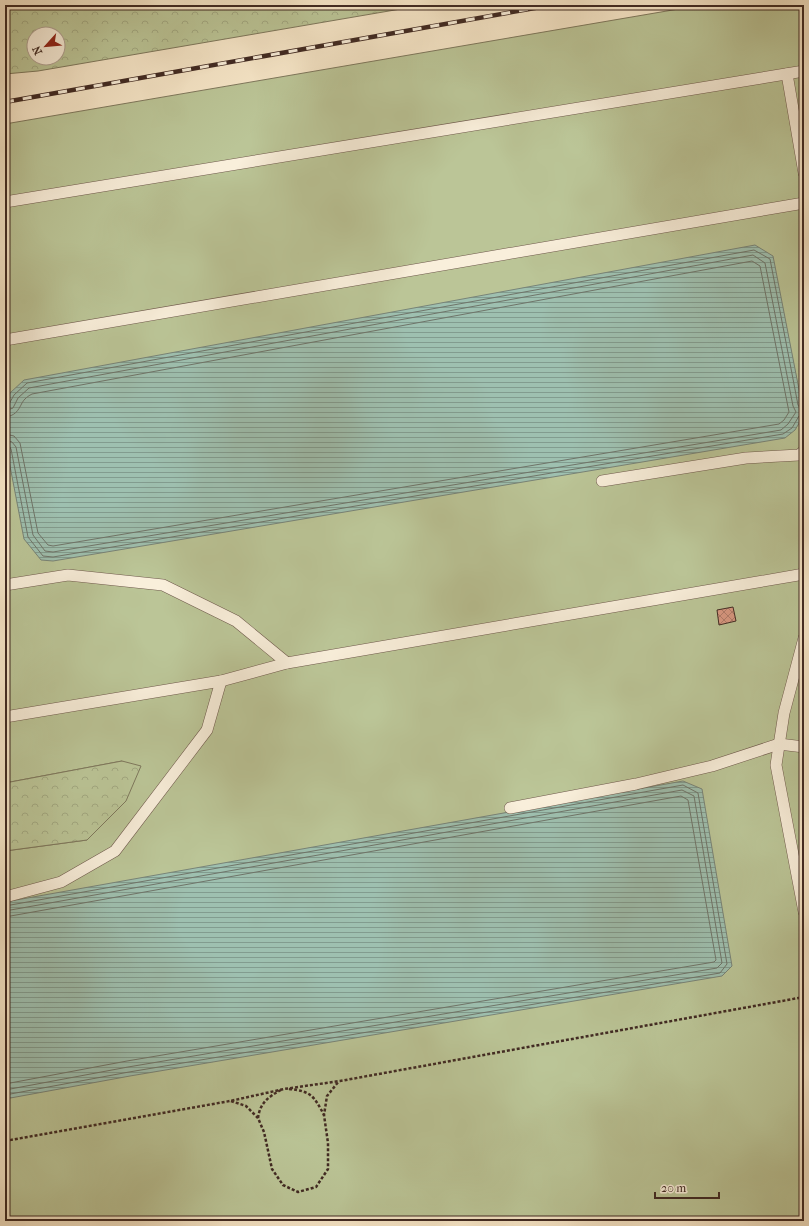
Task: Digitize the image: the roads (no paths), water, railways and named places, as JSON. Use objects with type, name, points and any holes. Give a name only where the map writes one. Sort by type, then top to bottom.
[{"type":"lane","points":[[5,202],[804,71]]},
{"type":"lane","points":[[787,74],[804,173]]},
{"type":"lane","points":[[5,340],[804,203]]},
{"type":"lane","points":[[602,481],[746,458],[799,455],[804,451]]},
{"type":"lane","points":[[5,717],[221,681],[287,663],[804,574]]},
{"type":"lane","points":[[5,585],[68,575],[163,585],[236,621],[287,663]]},
{"type":"lane","points":[[804,638],[784,713],[776,765],[804,912]]},
{"type":"lane","points":[[5,897],[61,882],[115,851],[207,730],[221,681]]},
{"type":"lane","points":[[510,808],[636,784],[712,766],[779,744],[804,747]]},
{"type":"water","points":[[755,245],[773,256],[804,415],[795,430],[785,438],[53,561],[41,560],[24,539],[5,440],[5,406],[10,393],[24,380]]},
{"type":"water","points":[[683,781],[702,789],[732,966],[722,976],[130,1076],[5,1099],[5,902]]},
{"type":"railway","points":[[5,102],[552,5]]}]
